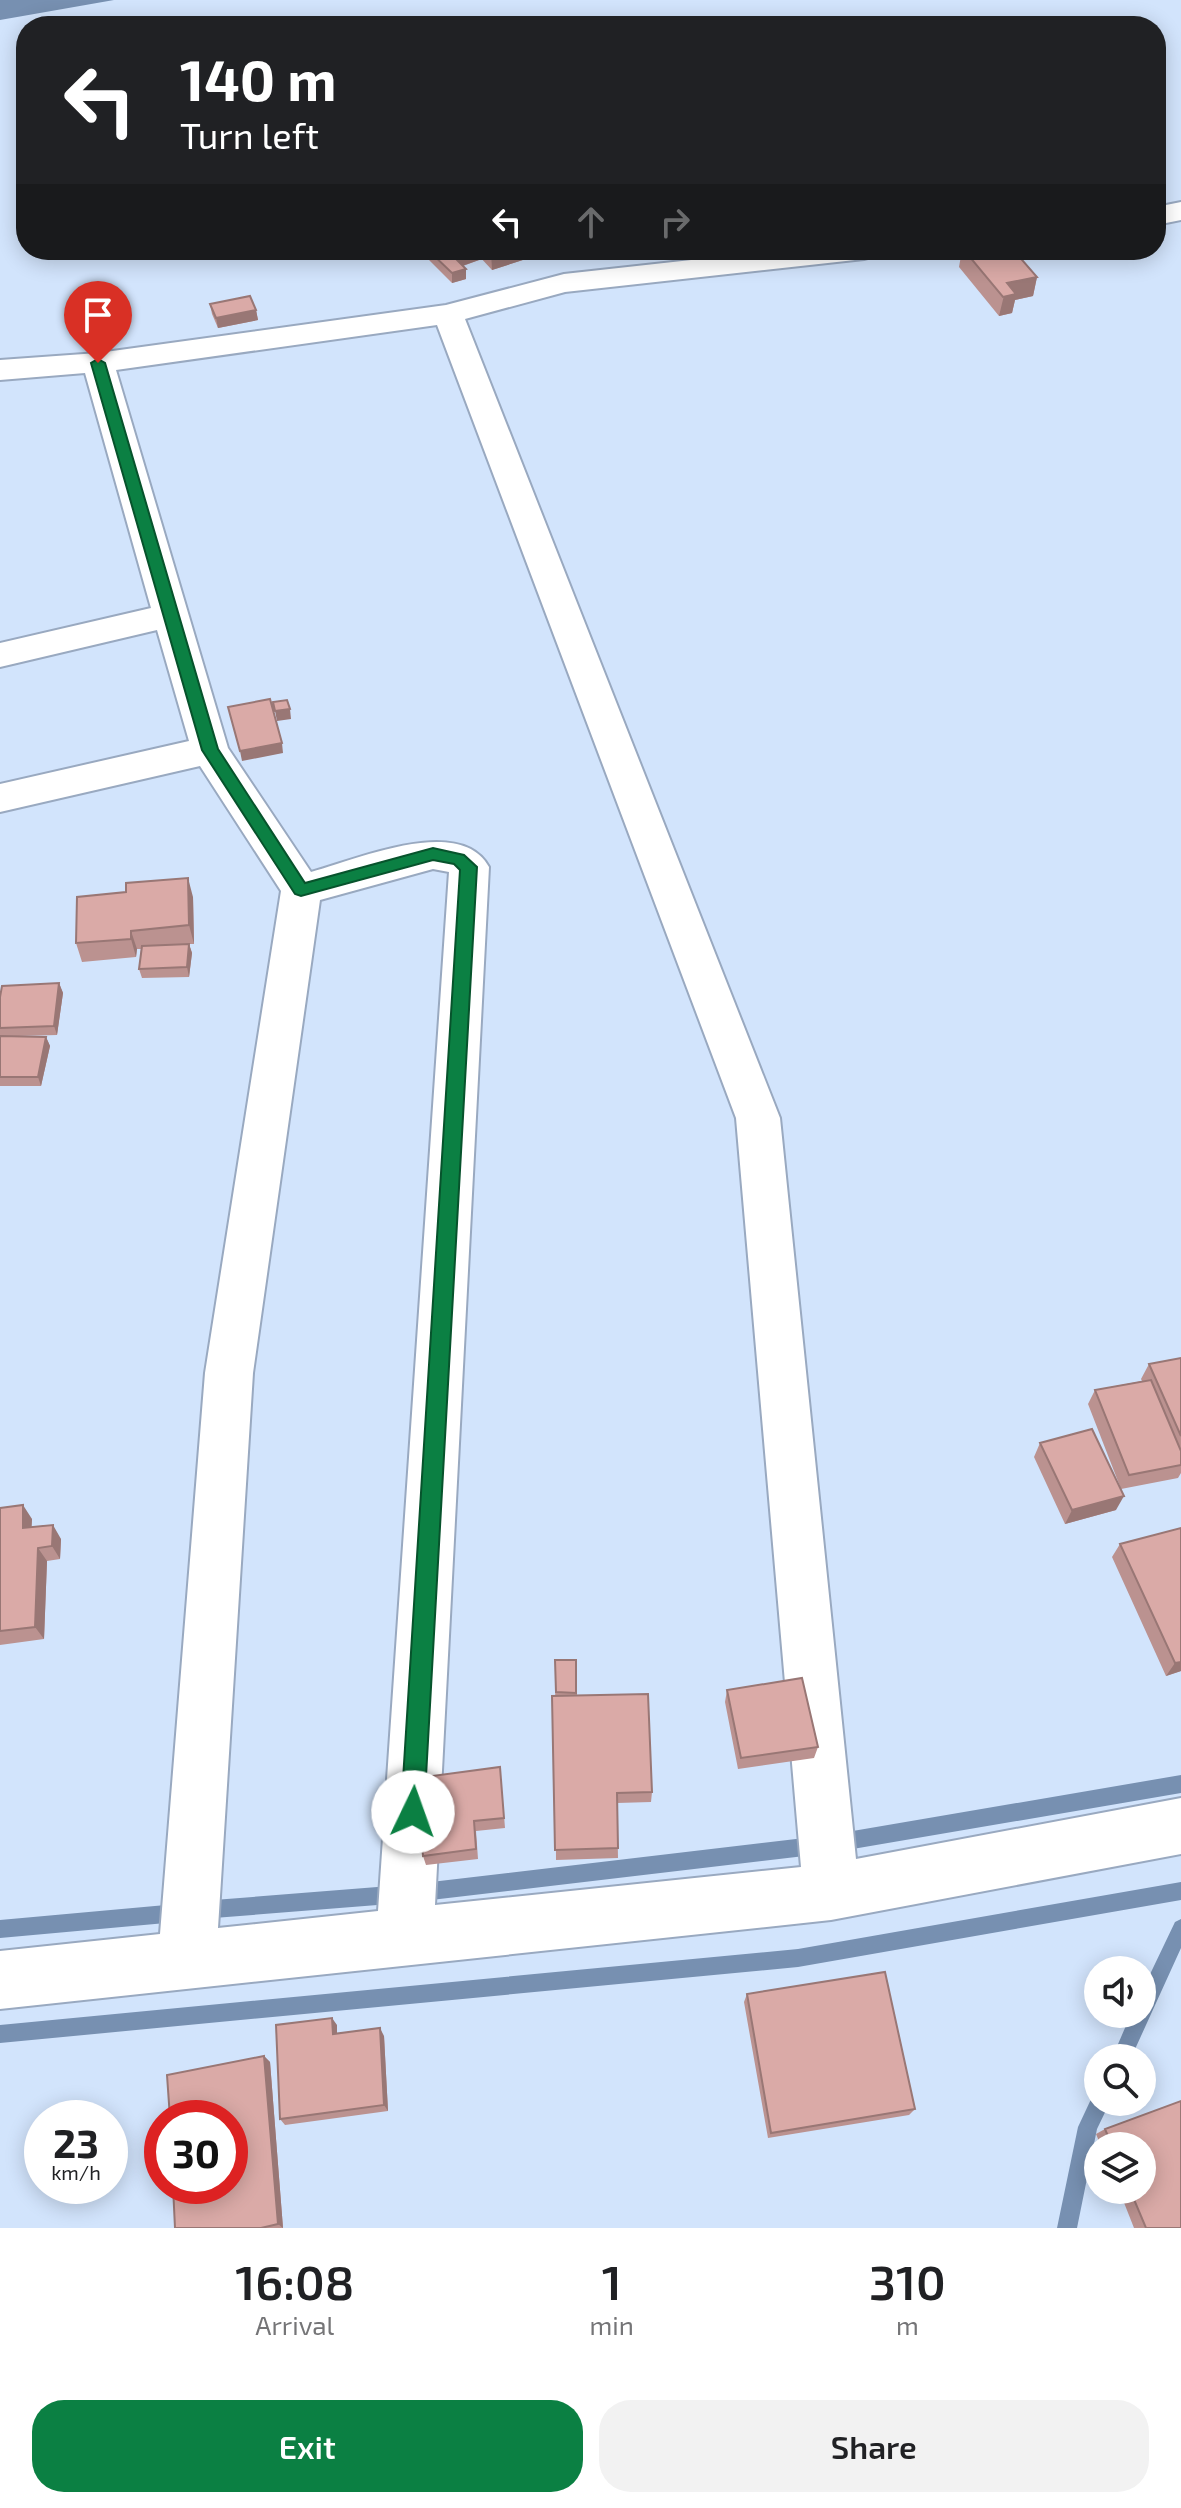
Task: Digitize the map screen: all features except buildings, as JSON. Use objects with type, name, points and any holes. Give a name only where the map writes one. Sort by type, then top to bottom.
[{"type":"street","points":[[0,370],[98,363],[448,314],[564,283],[773,260]]},
{"type":"street","points":[[448,314],[758,1118],[831,1892]]},
{"type":"street","points":[[98,363],[210,750],[301,890],[229,1373],[187,1962]]},
{"type":"street","points":[[0,655],[171,615]]},
{"type":"street","points":[[0,798],[210,750]]},
{"type":"street","points":[[301,890],[433,854],[459,859],[469,867],[405,1938]]},
{"type":"street","points":[[0,1980],[831,1892],[1181,1826]]},
{"type":"water","points":[[0,0],[114,0],[16,16],[0,20]]},
{"type":"waterway","points":[[841,1842],[1181,1784]]},
{"type":"waterway","points":[[431,1891],[813,1846]]},
{"type":"waterway","points":[[0,2034],[798,1958],[1181,1891]]},
{"type":"waterway","points":[[201,1910],[390,1895]]},
{"type":"waterway","points":[[0,1929],[177,1913]]},
{"type":"waterway","points":[[1156,1982],[1181,1928]]},
{"type":"waterway","points":[[1127,2044],[1135,2028]]},
{"type":"waterway","points":[[1067,2228],[1088,2127],[1093,2116]]},
{"type":"route","points":[[98,363],[210,750],[301,890],[433,854],[459,859],[469,867],[413,1812]]}]
